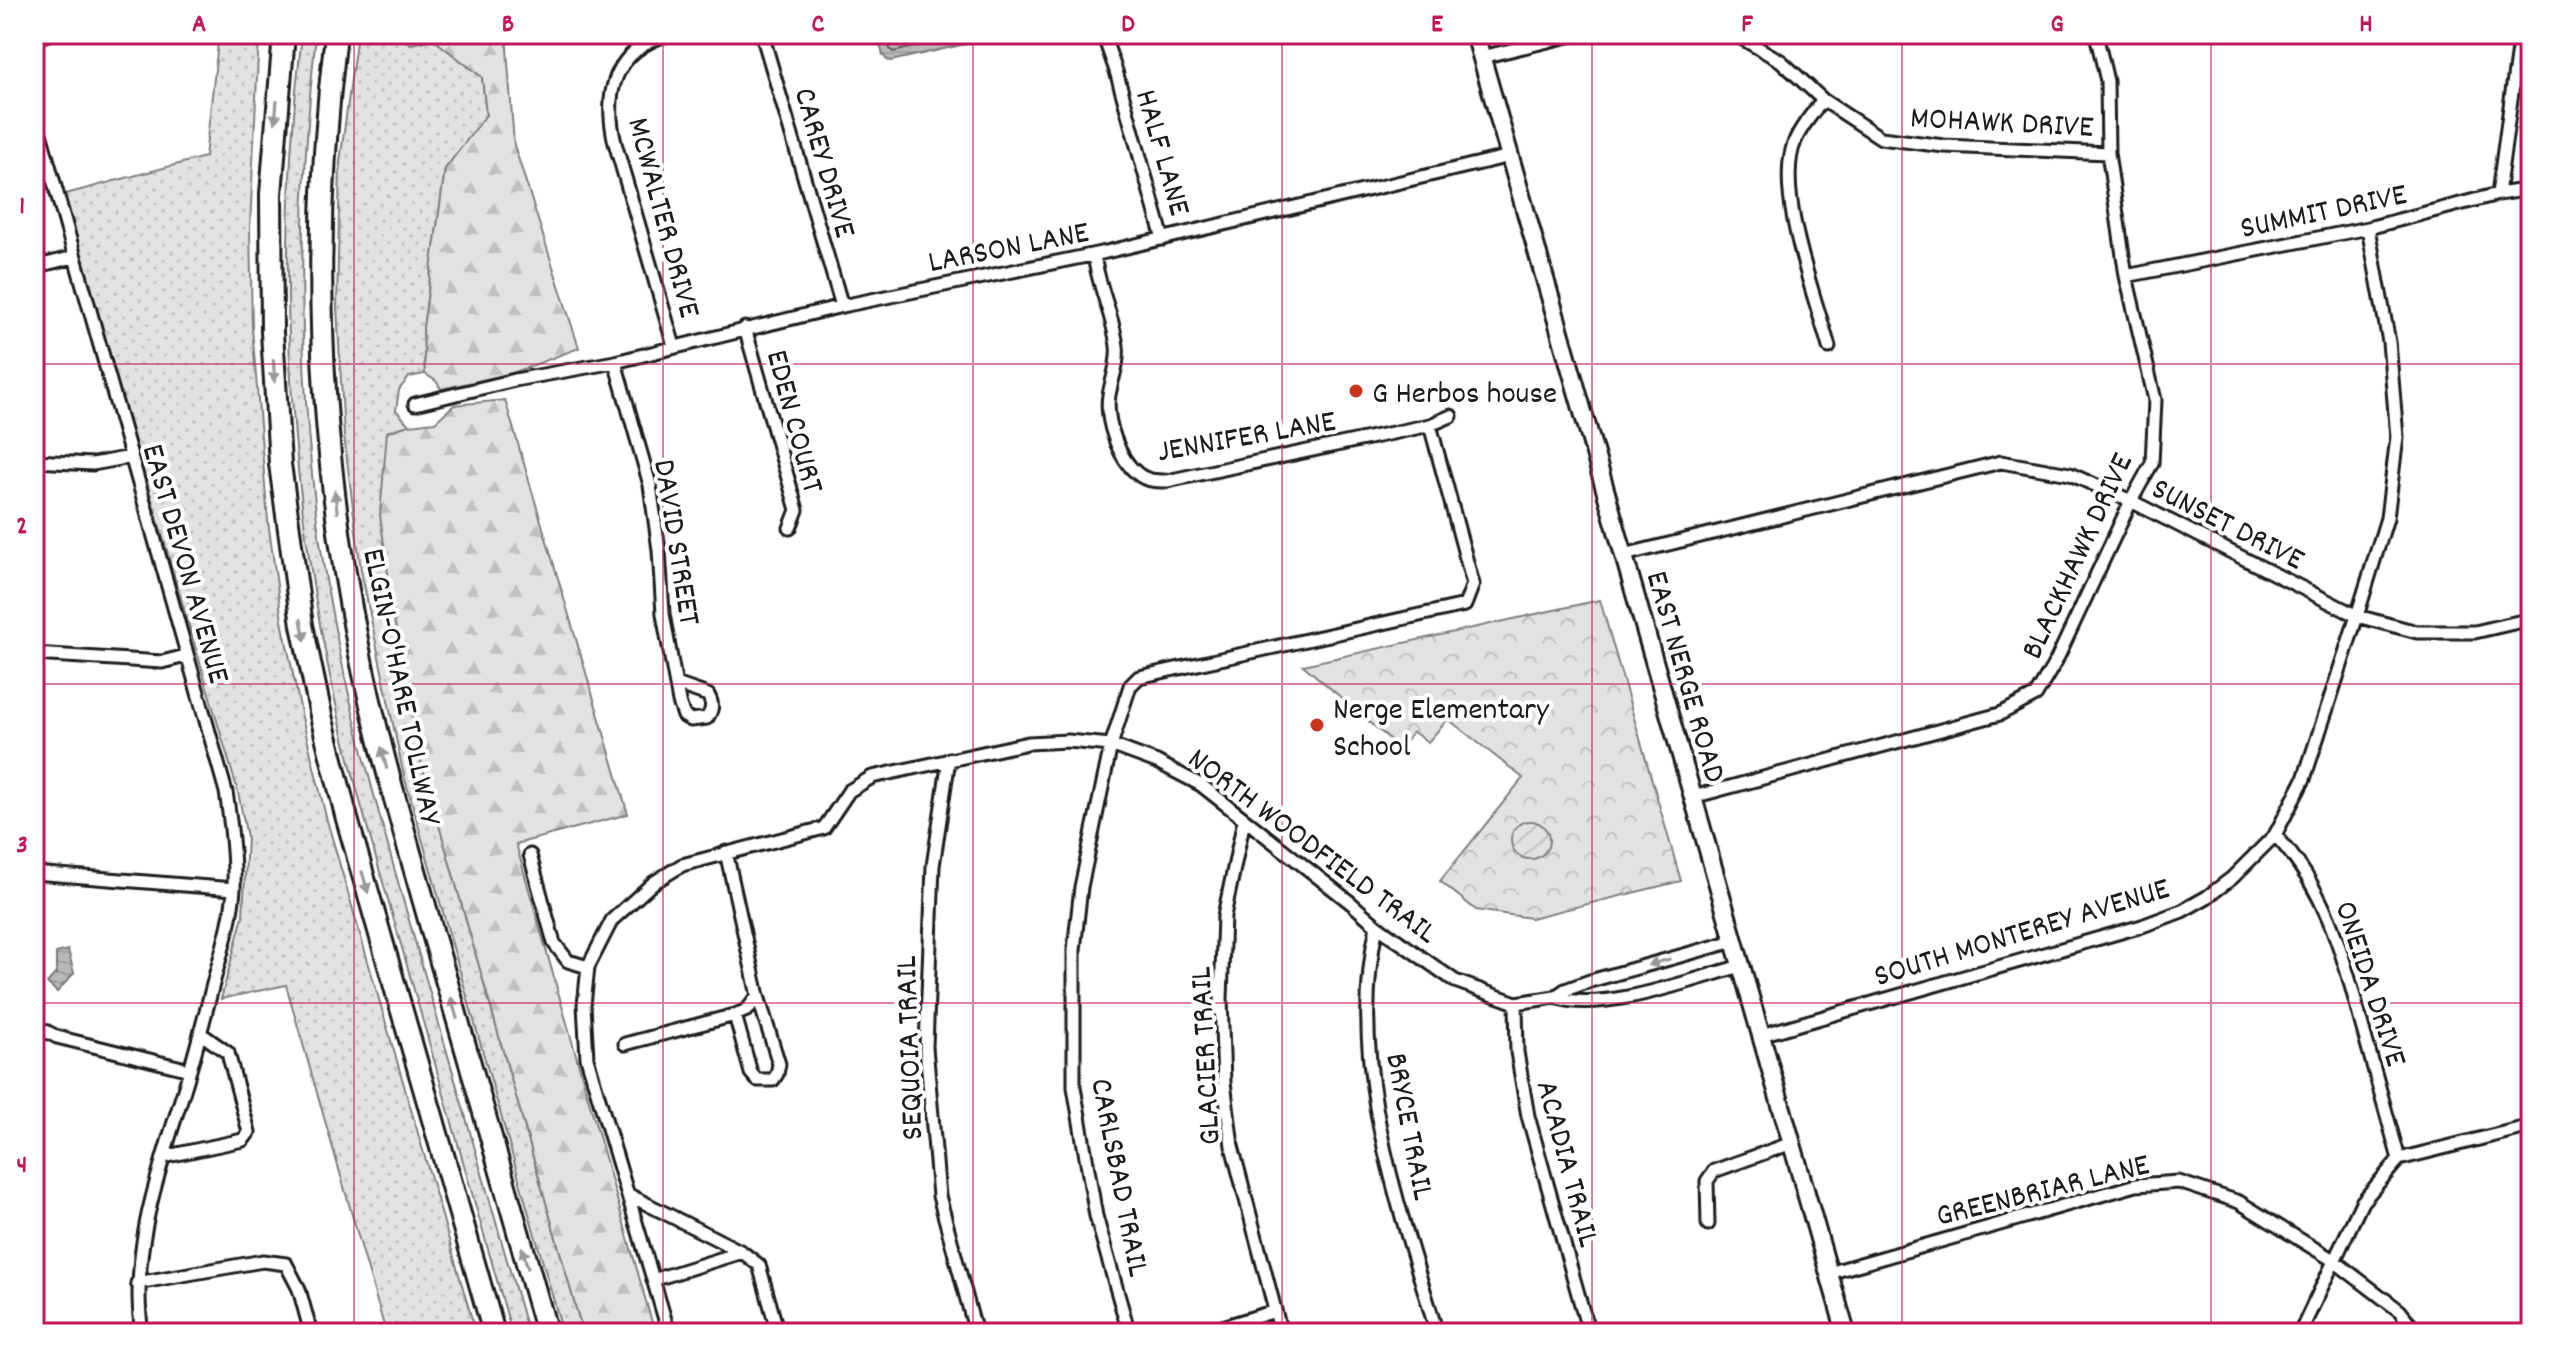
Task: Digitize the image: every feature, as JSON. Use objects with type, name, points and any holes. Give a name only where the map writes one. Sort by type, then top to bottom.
[{"type":"highway","points":[[284,34],[271,194],[272,332],[280,464],[302,625],[347,819],[494,1333]]},
{"type":"highway","name":"ELGIN-O'HARE TOLLWAY","points":[[336,34],[322,219],[323,360],[335,499],[347,584],[384,760],[547,1333]]},
{"type":"highway","points":[[332,66],[343,34]]},
{"type":"main road","name":"EAST NERGE ROAD","points":[[1475,34],[1846,1333]]},
{"type":"street","points":[[34,38],[48,34]]},
{"type":"street","name":"MCWALTER DRIVE","points":[[669,34],[639,48],[623,66],[611,90],[609,115],[674,346]]},
{"type":"street","name":"CAREY DRIVE","points":[[762,34],[842,306]]},
{"type":"street","name":"HALF LANE","points":[[1103,34],[1163,239]]},
{"type":"street","points":[[1482,57],[1577,34]]},
{"type":"street","name":"MOHAWK DRIVE","points":[[1734,34],[1781,61],[1823,100],[1881,138],[1944,146],[2108,153]]},
{"type":"street","name":"BLACKHAWK DRIVE","points":[[1693,797],[2000,714],[2036,695],[2056,661],[2152,463],[2155,400],[2126,276],[2108,153],[2107,81],[2096,34]]},
{"type":"street","points":[[2498,194],[2520,34]]},
{"type":"street","points":[[1823,100],[1795,141],[1790,157],[1789,200],[1829,347]]},
{"type":"street","name":"EAST DEVON AVENUE","points":[[34,112],[226,792],[232,828],[234,889],[223,946],[146,1227],[137,1283],[142,1333]]},
{"type":"street","name":"LARSON LANE","points":[[415,404],[515,380],[615,362],[842,306],[1094,255],[1510,156]]},
{"type":"street","name":"SUMMIT DRIVE","points":[[2126,276],[2368,228],[2498,194],[2531,189]]},
{"type":"street","name":"SOUTH MONTEREY AVENUE","points":[[1761,1035],[2142,926],[2182,911],[2232,878],[2275,835],[2304,779],[2387,518],[2397,437],[2389,342],[2368,228]]},
{"type":"street","name":"JENNIFER LANE","points":[[1094,255],[1115,333],[1117,352],[1108,397],[1109,414],[1118,447],[1139,476],[1153,481],[1167,481],[1430,425],[1451,416]]},
{"type":"street","points":[[34,267],[74,257]]},
{"type":"street","name":"EDEN COURT","points":[[745,328],[797,510],[790,528]]},
{"type":"street","name":"DAVID STREET","points":[[615,362],[650,485],[659,550],[663,614],[676,684]]},
{"type":"street","points":[[1111,745],[1130,686],[1139,677],[1465,605],[1473,584],[1430,425]]},
{"type":"street","points":[[34,461],[93,464],[131,457]]},
{"type":"street","name":"SUNSET DRIVE","points":[[1624,555],[2001,462],[2070,474],[2131,501],[2357,616],[2417,632],[2475,632],[2531,619]]},
{"type":"street","points":[[34,654],[162,662],[186,656]]},
{"type":"street","name":"NORTH WOODFIELD TRAIL","points":[[588,967],[612,920],[653,883],[682,865],[818,830],[829,822],[849,791],[865,779],[1028,743],[1068,741],[1111,745],[1181,773],[1222,800],[1377,926],[1455,981],[1516,1003],[1555,997],[1590,981],[1734,941]]},
{"type":"street","name":"CARLSBAD TRAIL","points":[[1111,745],[1081,887],[1075,934],[1074,1087],[1096,1216],[1129,1333]]},
{"type":"street","name":"SEQUOIA TRAIL","points":[[949,759],[933,866],[926,1047],[939,1196],[976,1333]]},
{"type":"street","name":"GLACIER TRAIL","points":[[1244,820],[1224,916],[1222,1045],[1232,1146],[1281,1333]]},
{"type":"street","name":"ONEIDA DRIVE","points":[[2275,835],[2308,876],[2327,910],[2399,1159]]},
{"type":"street","points":[[726,852],[758,996],[779,1064],[773,1080],[757,1080],[751,1073],[735,1015]]},
{"type":"street","points":[[530,855],[554,943],[568,961],[588,967],[584,1005],[587,1058],[669,1333]]},
{"type":"street","points":[[34,873],[234,889]]},
{"type":"street","name":"BRYCE TRAIL","points":[[1377,926],[1371,953],[1368,1003],[1372,1085],[1387,1162],[1437,1333]]},
{"type":"street","name":"NORTH WOODFIELD TRAIL","points":[[1555,997],[1568,1002],[1629,996],[1741,966]]},
{"type":"street","points":[[625,1044],[735,1015],[747,1010],[758,996]]},
{"type":"street","name":"ACADIA TRAIL","points":[[1516,1003],[1517,1052],[1528,1116],[1589,1333]]},
{"type":"street","points":[[34,1025],[57,1037],[190,1070]]},
{"type":"street","points":[[163,1157],[243,1140],[249,1132],[228,1053],[200,1033]]},
{"type":"street","points":[[2300,1333],[2362,1202],[2399,1159],[2531,1126]]},
{"type":"street","points":[[1708,1224],[1707,1181],[1714,1171],[1792,1143]]},
{"type":"street","name":"GREENBRIAR LANE","points":[[1829,1273],[2136,1185],[2179,1182],[2239,1202],[2333,1260],[2400,1311],[2417,1333]]},
{"type":"street","points":[[629,1195],[742,1252],[759,1265],[778,1333]]},
{"type":"street","points":[[653,1280],[742,1252]]},
{"type":"street","points":[[137,1283],[263,1261],[286,1264],[299,1289],[311,1333]]},
{"type":"street","points":[[1203,1333],[1275,1311]]},
{"type":"green space","points":[[219,34],[259,34],[250,227],[252,328],[268,521],[282,621],[326,817],[476,1333],[386,1333],[286,985],[221,999],[243,916],[247,837],[238,792],[62,195],[205,157]]},
{"type":"green space","points":[[302,34],[316,34],[303,216],[303,338],[310,459],[325,575],[346,682],[372,789],[528,1333],[512,1333],[354,778],[314,593],[295,434],[288,273],[289,193]]},
{"type":"green space","points":[[357,34],[396,34],[411,44],[433,39],[482,77],[486,116],[445,169],[423,328],[425,374],[409,377],[399,390],[396,410],[409,425],[387,432],[421,761],[583,1333],[563,1333],[403,772],[361,571],[344,436],[337,306],[340,162]]},
{"type":"green space","points":[[396,34],[506,34],[514,145],[579,348],[510,374],[441,389],[436,381],[425,374],[423,328],[445,169],[486,115],[482,77],[433,39],[411,44]]},
{"type":"green space","points":[[505,400],[628,814],[516,844],[655,1333],[583,1333],[421,761],[395,624],[380,515],[387,432],[435,422],[454,405]]},
{"type":"green space","points":[[1600,600],[1681,881],[1531,918],[1476,910],[1440,881],[1523,778],[1448,719],[1428,742],[1413,732],[1400,748],[1303,665]]},
{"type":"green space","points":[[1530,821],[1544,826],[1549,840],[1544,854],[1530,859],[1516,854],[1511,840],[1516,826]]},
{"type":"water","points":[[877,34],[976,34],[977,37],[970,43],[891,61],[883,55]]},
{"type":"water","points":[[68,950],[74,973],[57,992],[47,983],[56,973],[56,953]]},
{"type":"place","name":"G Herbos house","points":[[1356,391]]},
{"type":"place","name":"Nerge Elementary School","points":[[1317,725]]}]
